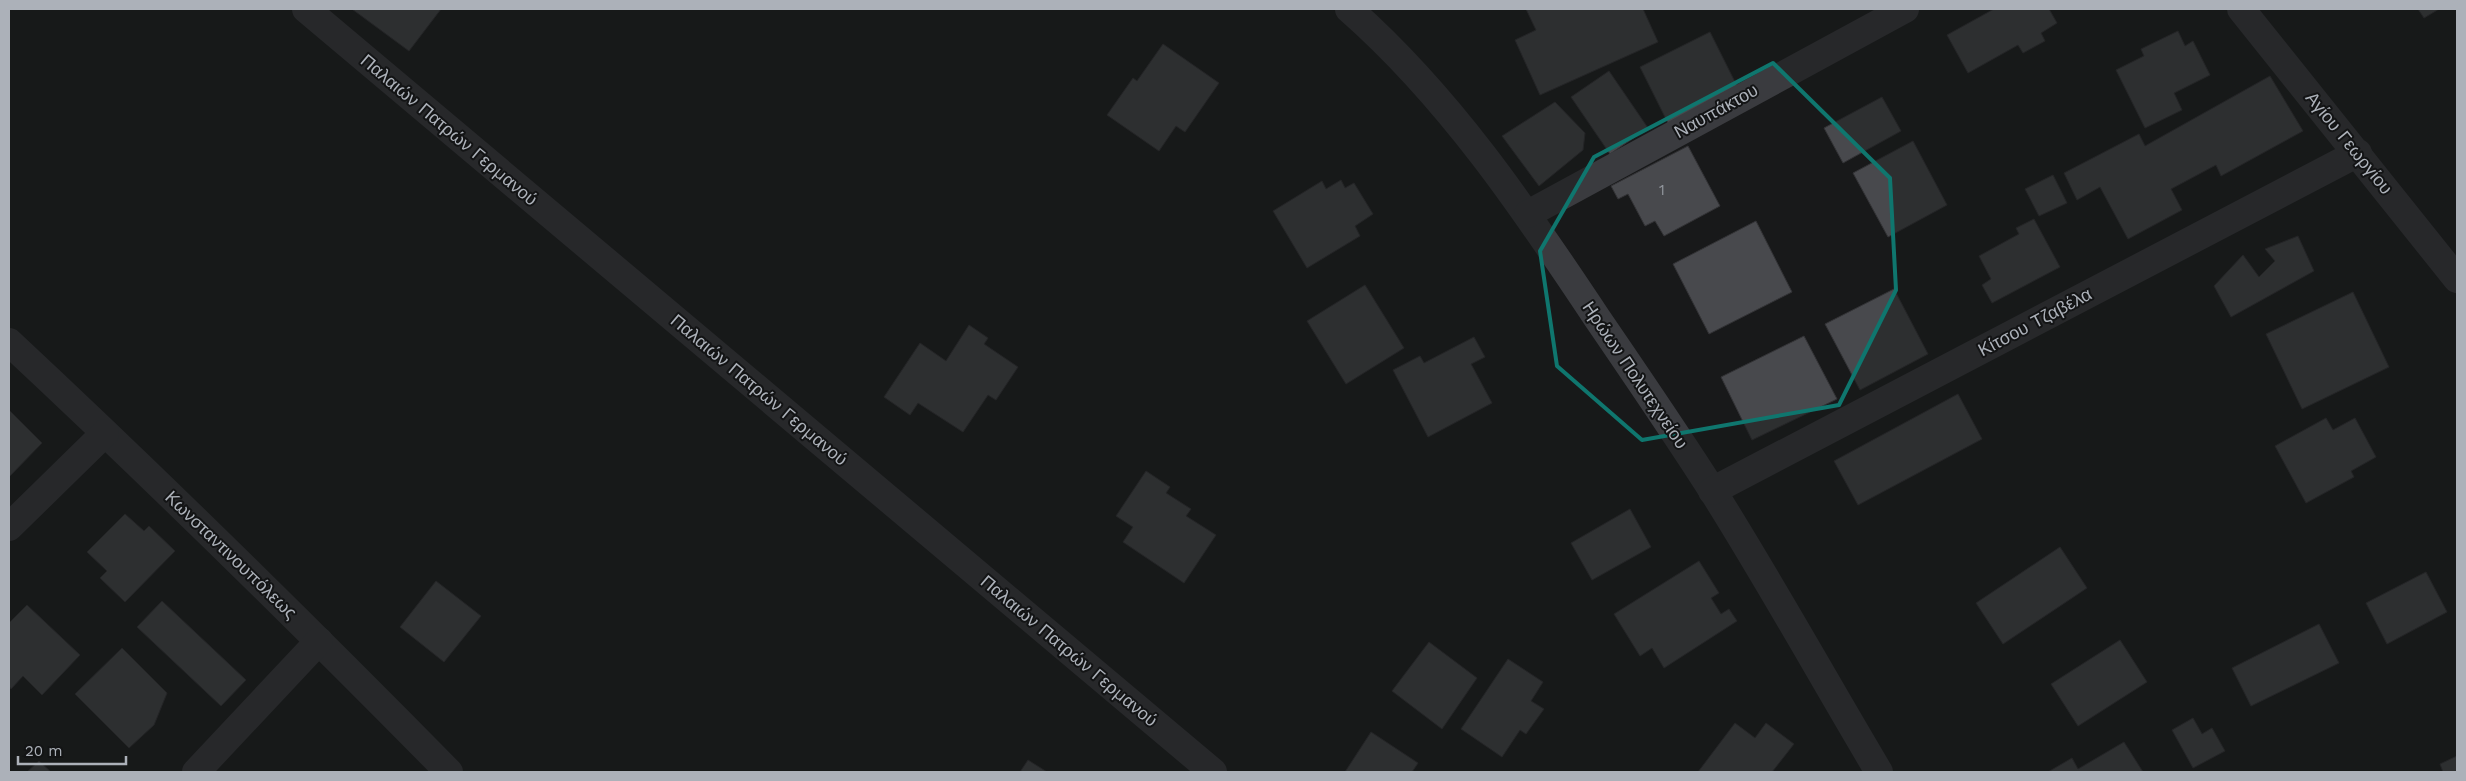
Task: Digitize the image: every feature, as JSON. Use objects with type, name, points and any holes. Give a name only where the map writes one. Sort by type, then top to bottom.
[{"type":"street","name":"Παλαιών Πατρών Γερμανού","points":[[306,9],[1213,772]]},
{"type":"street","name":"Ηρώων Πολυτεχνείου","points":[[1349,9],[1373,30],[1424,84],[1483,154],[1528,214],[1712,491],[1878,772]]},
{"type":"street","name":"Ναυπάκτου","points":[[1528,214],[1905,9]]},
{"type":"street","name":"Αγίου Γεωργίου","points":[[2241,9],[2358,153],[2448,252],[2457,278]]},
{"type":"street","name":"Κίτσου Τζαβέλα","points":[[1712,491],[2358,153]]},
{"type":"street","name":"Κωνσταντινουπόλεως","points":[[9,342],[106,433],[319,641],[448,772]]},
{"type":"street","points":[[9,528],[106,433]]},
{"type":"street","points":[[196,772],[319,641]]},
{"type":"highlighted area","points":[[1773,63],[1890,178],[1896,290],[1839,405],[1642,440],[1557,366],[1540,251],[1594,157]]},
{"type":"building","points":[[352,9],[441,9],[409,51]]},
{"type":"building","points":[[1526,9],[1643,9],[1658,42],[1540,95],[1515,40],[1536,30]]},
{"type":"building","points":[[1994,9],[2049,9],[2057,23],[2041,33],[2045,41],[2023,53],[2018,45],[1968,73],[1947,35]]},
{"type":"building","points":[[2418,9],[2439,9],[2424,18]]},
{"type":"building","points":[[2178,31],[2185,46],[2193,41],[2210,75],[2174,93],[2182,110],[2145,128],[2116,70],[2144,56],[2141,49]]},
{"type":"building","points":[[1710,32],[1740,92],[1670,127],[1640,67]]},
{"type":"building","points":[[1163,44],[1219,83],[1185,132],[1176,126],[1159,151],[1107,115],[1133,78],[1137,81]]},
{"type":"building","points":[[1609,71],[1648,128],[1610,154],[1571,97]]},
{"type":"building","points":[[2270,76],[2303,131],[2221,176],[2216,165],[2171,189],[2182,210],[2128,239],[2100,187],[2077,200],[2064,173],[2139,134],[2145,146]]},
{"type":"building","points":[[1882,97],[1901,131],[1843,163],[1824,128]]},
{"type":"building","points":[[1555,102],[1585,133],[1583,150],[1539,186],[1502,136]]},
{"type":"building","points":[[1913,141],[1947,205],[1888,237],[1853,173]]},
{"type":"building","points":[[1688,146],[1720,206],[1664,236],[1655,221],[1645,226],[1628,194],[1618,199],[1611,186]]},
{"type":"building","points":[[2053,175],[2067,203],[2039,216],[2025,189]]},
{"type":"building","points":[[1341,180],[1345,188],[1354,183],[1373,214],[1355,226],[1360,236],[1307,268],[1273,211],[1322,181],[1326,189]]},
{"type":"building","points":[[2034,219],[2060,267],[1992,303],[1982,285],[1991,279],[1979,256],[2019,234],[2016,228]]},
{"type":"building","points":[[1756,221],[1792,292],[1709,334],[1673,264]]},
{"type":"building","points":[[2298,236],[2314,271],[2231,317],[2214,286],[2243,255],[2259,277],[2275,261],[2265,249]]},
{"type":"building","points":[[1365,285],[1404,348],[1346,384],[1307,321]]},
{"type":"building","points":[[1894,289],[1928,354],[1860,390],[1825,324]]},
{"type":"building","points":[[2353,292],[2389,367],[2302,409],[2266,334]]},
{"type":"building","points":[[969,325],[988,338],[984,344],[1018,367],[996,400],[988,395],[963,432],[918,403],[910,415],[884,397],[920,343],[946,361]]},
{"type":"building","points":[[1804,336],[1837,399],[1752,440],[1721,377]]},
{"type":"building","points":[[1474,337],[1485,357],[1471,364],[1492,403],[1428,437],[1393,370],[1420,356],[1424,363]]},
{"type":"building","points":[[1958,394],[1982,439],[1858,505],[1834,461]]},
{"type":"building","points":[[9,410],[42,443],[9,477]]},
{"type":"building","points":[[2326,418],[2333,430],[2355,418],[2376,457],[2351,471],[2354,477],[2306,503],[2275,446]]},
{"type":"building","points":[[1146,471],[1170,487],[1166,493],[1191,509],[1186,516],[1216,535],[1184,583],[1123,542],[1133,527],[1116,516]]},
{"type":"building","points":[[1630,509],[1651,547],[1592,580],[1571,543]]},
{"type":"building","points":[[125,514],[144,531],[149,526],[175,551],[125,602],[100,578],[107,571],[87,552]]},
{"type":"building","points":[[2060,547],[2087,588],[2003,644],[1976,603]]},
{"type":"building","points":[[1699,561],[1719,593],[1711,598],[1721,614],[1729,609],[1737,621],[1664,668],[1652,648],[1640,656],[1614,614]]},
{"type":"building","points":[[2426,572],[2447,612],[2387,644],[2366,603]]},
{"type":"building","points":[[436,581],[481,616],[444,662],[400,627]]},
{"type":"building","points":[[162,601],[246,680],[221,706],[137,627]]},
{"type":"building","points":[[27,605],[80,655],[42,695],[23,676],[11,689],[9,686],[9,623]]},
{"type":"building","points":[[2319,624],[2339,663],[2251,706],[2232,668]]},
{"type":"building","points":[[2120,640],[2147,682],[2078,726],[2051,684]]},
{"type":"building","points":[[1429,642],[1477,678],[1442,729],[1392,691]]},
{"type":"building","points":[[122,648],[167,693],[154,725],[129,748],[75,694]]},
{"type":"building","points":[[1508,659],[1543,682],[1531,701],[1544,709],[1526,734],[1520,730],[1502,757],[1461,729]]},
{"type":"building","points":[[2193,718],[2202,734],[2212,728],[2225,751],[2193,768],[2172,730]]},
{"type":"building","points":[[1735,723],[1755,738],[1766,723],[1794,744],[1772,772],[1698,772]]},
{"type":"building","points":[[1371,732],[1418,763],[1412,772],[1345,772]]},
{"type":"building","points":[[2124,742],[2143,772],[2048,772],[2072,758],[2078,769]]},
{"type":"building","points":[[2457,756],[2457,772],[2443,772],[2440,764]]},
{"type":"building","points":[[1028,760],[1047,772],[1020,772]]},
{"type":"building","points":[[39,761],[51,772],[27,772]]}]
